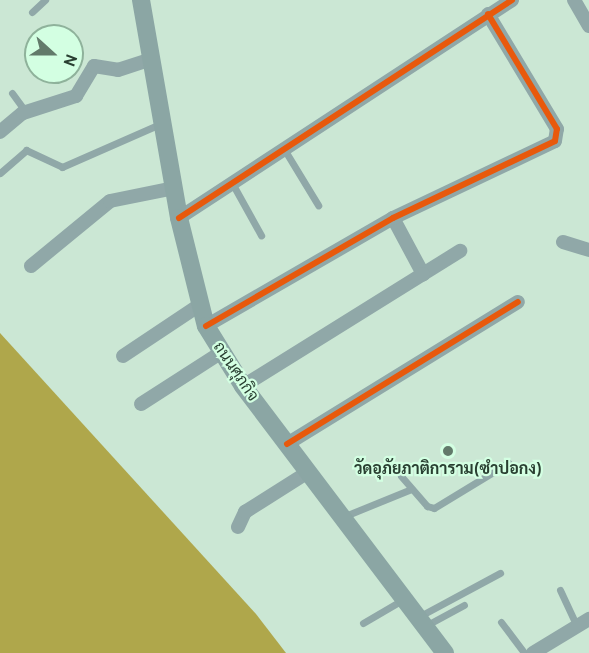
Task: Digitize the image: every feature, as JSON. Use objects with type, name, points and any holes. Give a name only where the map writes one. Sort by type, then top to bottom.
[{"type":"main road","name":"ถนนศุภกิจ","points":[[141,0],[179,218],[198,306],[206,326],[220,353],[243,387],[308,472],[355,512],[404,599],[441,652]]},
{"type":"street","points":[[179,218],[512,0]]},
{"type":"street","points":[[574,0],[589,26]]},
{"type":"street","points":[[206,326],[393,218],[558,138],[488,14]]},
{"type":"street","points":[[0,132],[26,112],[76,96],[98,65],[118,70],[151,59]]},
{"type":"street","points":[[31,266],[110,201],[174,188]]},
{"type":"street","points":[[393,218],[423,274]]},
{"type":"street","points":[[563,242],[589,250]]},
{"type":"street","points":[[243,387],[460,251]]},
{"type":"street","points":[[286,444],[518,302]]},
{"type":"street","points":[[123,356],[198,306]]},
{"type":"street","points":[[141,405],[220,353]]},
{"type":"street","points":[[238,527],[245,512],[308,472]]},
{"type":"street","points":[[533,653],[583,623]]},
{"type":"lane","points":[[32,12],[45,0]]},
{"type":"lane","points":[[12,93],[26,112]]},
{"type":"lane","points":[[0,173],[26,150],[62,166],[161,124]]},
{"type":"lane","points":[[284,149],[318,205]]},
{"type":"lane","points":[[232,183],[261,235]]},
{"type":"lane","points":[[401,476],[411,489],[434,507],[508,464]]},
{"type":"lane","points":[[355,512],[411,489]]},
{"type":"lane","points":[[421,622],[500,573]]},
{"type":"lane","points":[[560,590],[583,623]]},
{"type":"lane","points":[[363,623],[404,599]]},
{"type":"lane","points":[[421,622],[464,605]]},
{"type":"lane","points":[[501,622],[524,653]]},
{"type":"shaded area","points":[[0,333],[256,614],[286,653],[0,653]]},
{"type":"cycle path","points":[[179,218],[512,0]]},
{"type":"cycle path","points":[[206,326],[393,218],[555,141],[557,129],[488,14]]},
{"type":"cycle path","points":[[287,444],[518,302]]},
{"type":"place","name":"วัดอุภัยภาติการาม(ซำปอกง)","points":[[448,451]]}]
